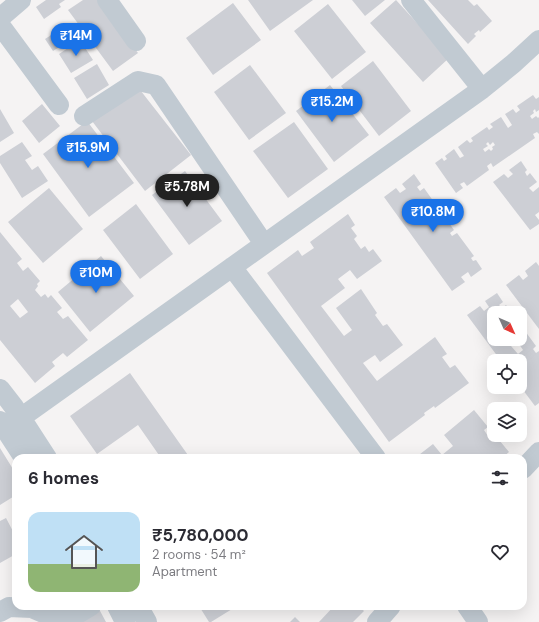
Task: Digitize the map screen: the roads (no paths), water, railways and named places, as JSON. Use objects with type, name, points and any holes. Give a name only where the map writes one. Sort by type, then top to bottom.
[{"type":"street","points":[[0,18],[20,0]]},
{"type":"street","points":[[107,0],[136,41]]},
{"type":"street","points":[[411,0],[482,88]]},
{"type":"street","points":[[0,25],[59,105]]},
{"type":"street","points":[[21,454],[3,425],[21,418],[482,88],[514,63],[539,40]]},
{"type":"street","points":[[84,116],[138,81],[156,85],[264,244]]},
{"type":"street","points":[[232,267],[373,454]]},
{"type":"street","points":[[0,389],[44,454]]},
{"type":"street","points":[[527,465],[539,452]]},
{"type":"street","points":[[0,612],[9,607],[12,607]]},
{"type":"street","points":[[36,610],[59,620],[69,618],[84,610]]},
{"type":"street","points":[[119,610],[125,622]]},
{"type":"street","points":[[140,610],[147,622]]},
{"type":"street","points":[[377,622],[388,610]]},
{"type":"street","points":[[470,610],[478,622]]}]
